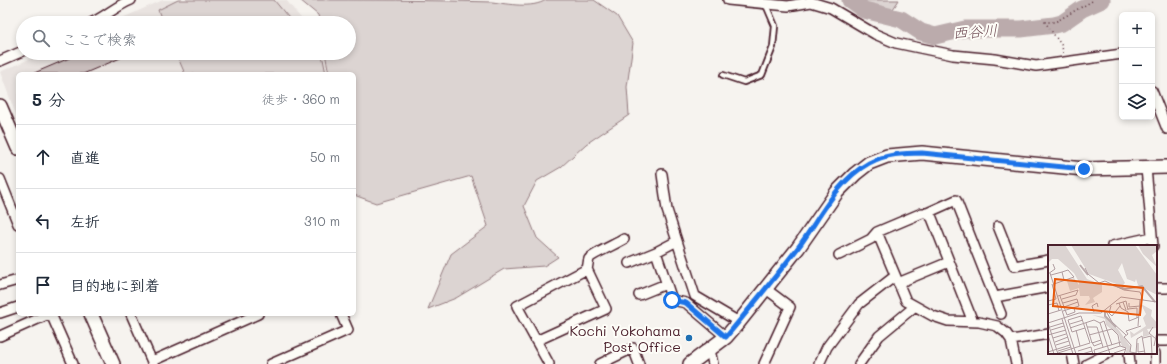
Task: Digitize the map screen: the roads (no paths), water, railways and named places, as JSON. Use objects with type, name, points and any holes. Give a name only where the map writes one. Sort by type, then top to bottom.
[{"type":"street","points":[[106,16],[120,2],[130,0]]},
{"type":"street","points":[[728,0],[788,6],[811,2],[831,8],[875,34],[896,43],[919,49],[1036,66],[1065,63],[1108,54],[1119,54]]},
{"type":"street","points":[[0,61],[16,54]]},
{"type":"street","points":[[1155,99],[1167,129]]},
{"type":"street","points":[[0,106],[16,143]]},
{"type":"street","points":[[690,364],[726,337],[798,248],[837,192],[855,174],[869,163],[887,156],[905,153],[922,153],[1084,169],[1167,167]]},
{"type":"street","points":[[1122,245],[1153,242],[1146,168]]},
{"type":"street","points":[[662,174],[667,210],[695,296],[739,322]]},
{"type":"street","points":[[0,179],[16,219]]},
{"type":"street","points":[[839,255],[871,239],[877,232],[956,200],[1001,314]]},
{"type":"street","points":[[927,213],[932,218],[973,322]]},
{"type":"street","points":[[998,226],[1014,266],[1048,260]]},
{"type":"street","points":[[877,232],[906,301],[914,307],[948,321],[973,322],[997,326],[1006,333],[1010,340],[1016,364]]},
{"type":"street","points":[[536,341],[606,310],[587,269],[590,258],[594,254],[607,249],[624,239]]},
{"type":"street","points":[[629,263],[656,252],[677,241]]},
{"type":"street","points":[[656,252],[672,300],[686,303],[726,337]]},
{"type":"street","points":[[818,364],[827,347],[859,304],[897,279],[949,262]]},
{"type":"street","points":[[549,364],[517,306],[587,269]]},
{"type":"street","points":[[0,285],[16,281]]},
{"type":"street","points":[[639,296],[666,284]]},
{"type":"street","points":[[995,297],[1048,287]]},
{"type":"street","points":[[764,364],[790,307],[766,289]]},
{"type":"street","points":[[859,364],[879,336],[914,307]]},
{"type":"street","points":[[0,314],[16,308]]},
{"type":"street","points":[[0,336],[45,316]]},
{"type":"street","points":[[51,316],[73,364]]},
{"type":"street","points":[[92,316],[113,364]]},
{"type":"street","points":[[132,316],[153,362],[254,316]]},
{"type":"street","points":[[271,364],[291,360],[348,330],[342,316]]},
{"type":"street","points":[[1010,340],[1048,334]]},
{"type":"street","points":[[600,364],[633,348],[640,364]]},
{"type":"street","points":[[710,350],[713,364]]},
{"type":"street","points":[[1072,354],[1074,364]]},
{"type":"street","points":[[1087,364],[1107,354]]},
{"type":"street","points":[[1129,354],[1130,364]]},
{"type":"lane","points":[[723,75],[744,82],[762,75],[773,47],[775,26],[766,5]]},
{"type":"waterway","name":"西谷川","points":[[766,0],[790,0]]},
{"type":"waterway","name":"西谷川","points":[[850,0],[864,10],[901,19],[921,32],[935,36],[965,29],[1021,29],[1054,25],[1062,23],[1082,9],[1102,0]]},
{"type":"place","name":"Kochi Yokohama Post Office","points":[[689,338]]}]
